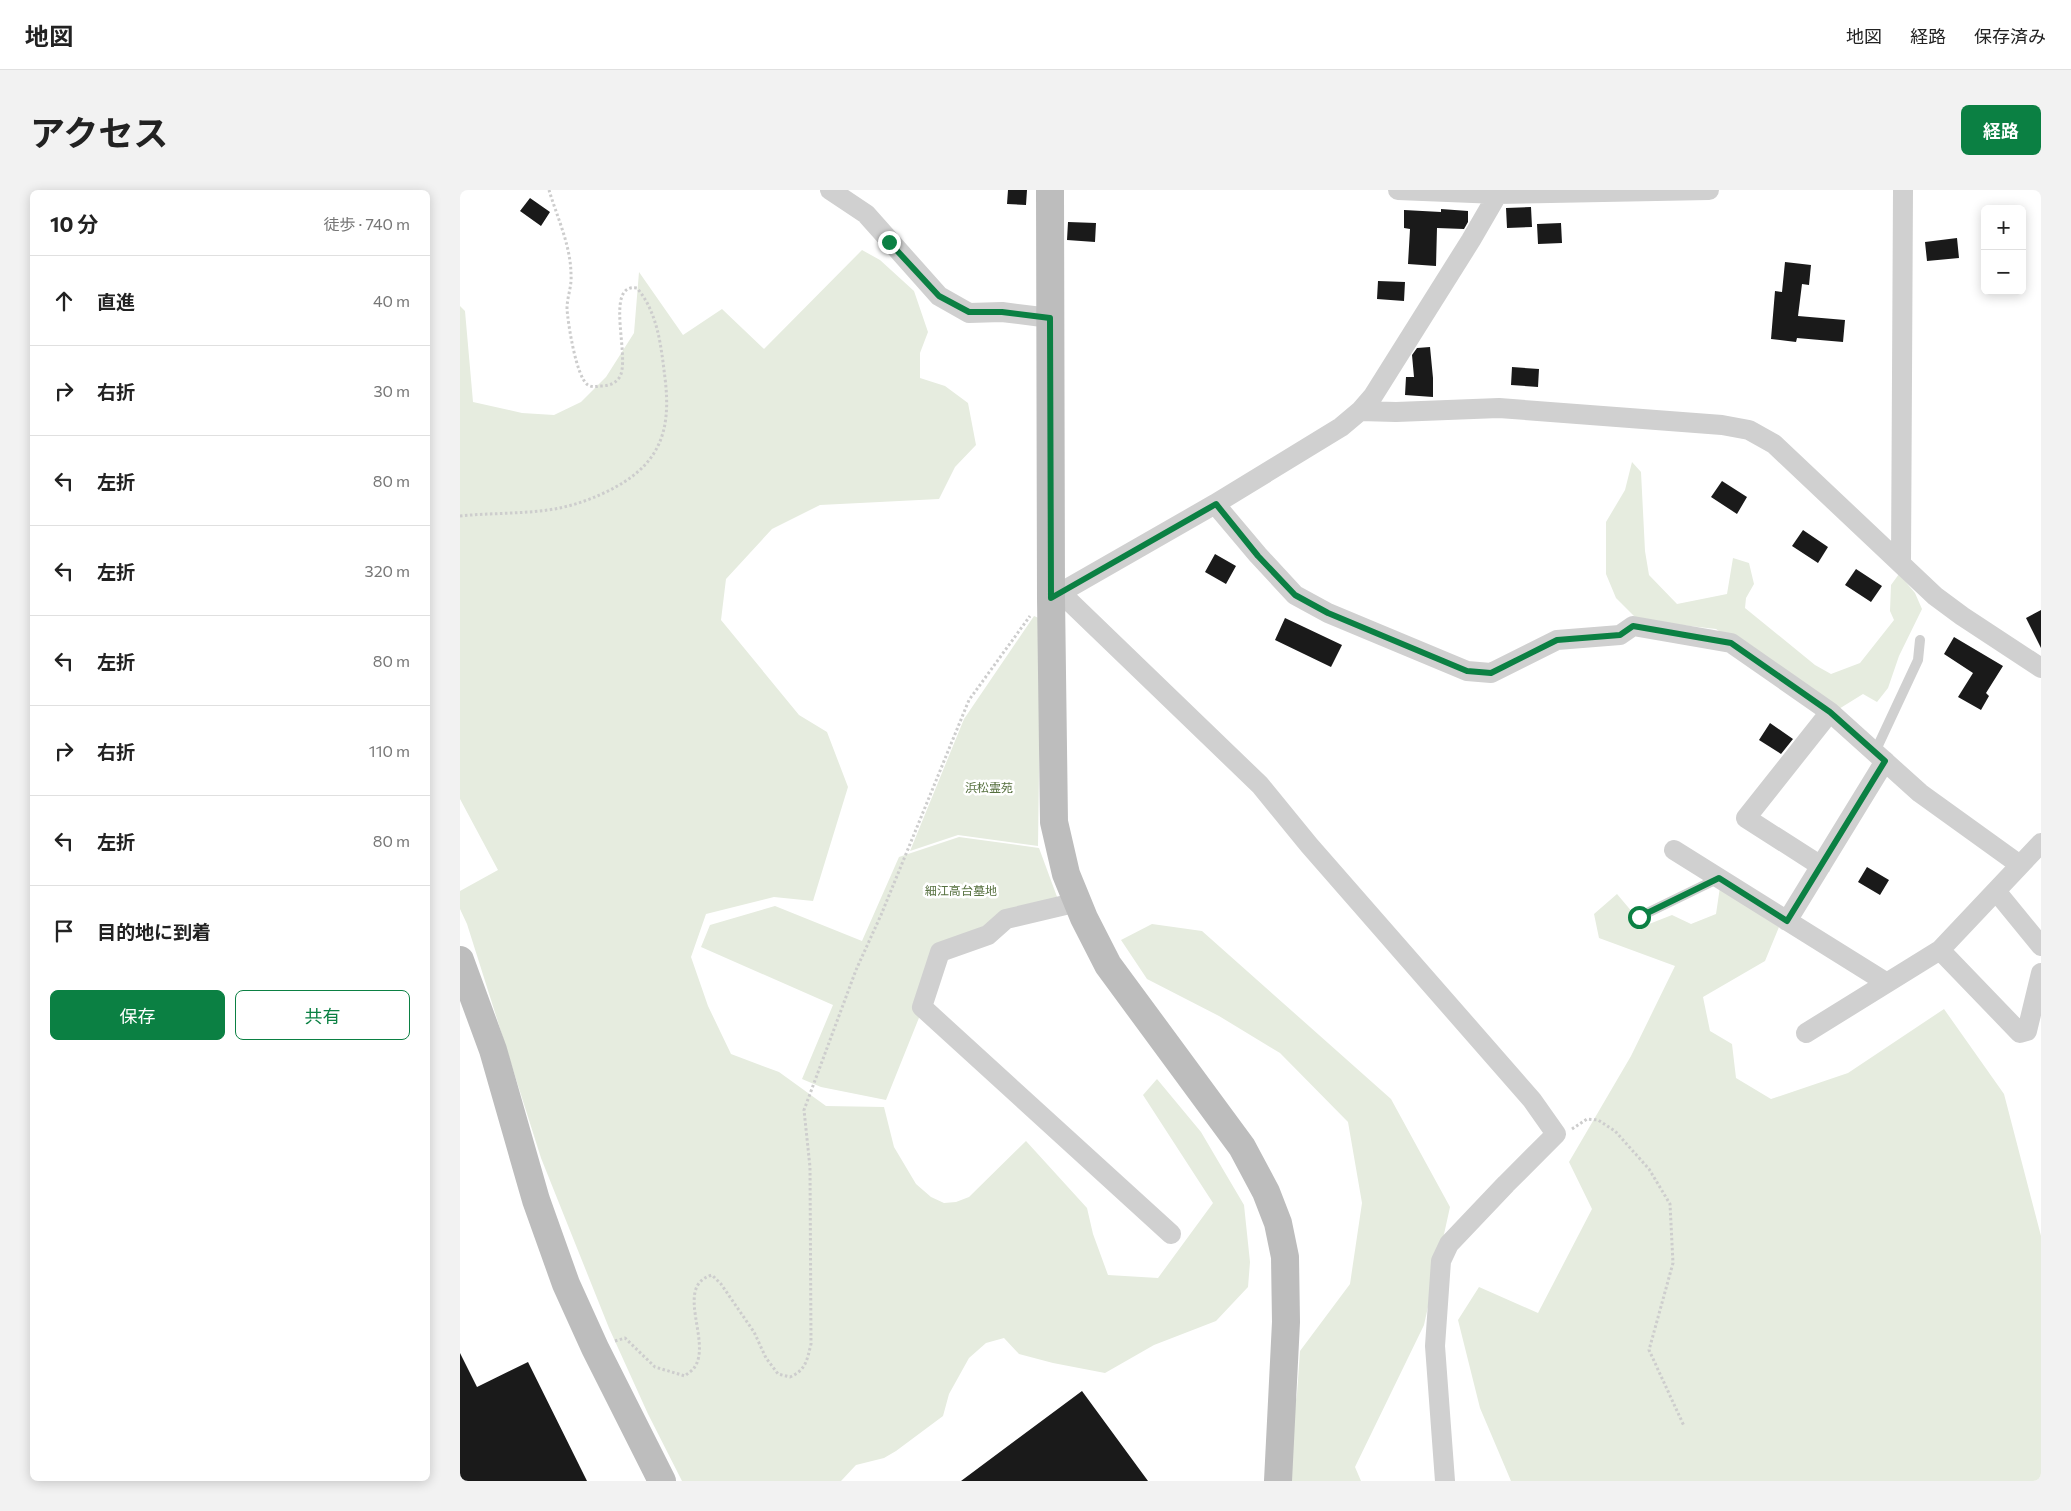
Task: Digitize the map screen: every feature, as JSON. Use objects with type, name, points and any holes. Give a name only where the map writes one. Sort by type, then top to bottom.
[{"type":"street","points":[[830,190],[866,214],[939,296],[969,312],[1002,312],[1050,318]]},
{"type":"street","points":[[1050,190],[1051,598],[1054,822],[1066,874],[1108,965],[1242,1147],[1266,1192],[1278,1223],[1285,1257],[1286,1333],[1278,1481]]},
{"type":"street","points":[[1398,190],[1499,192],[1709,190]]},
{"type":"street","points":[[1900,562],[1903,190]]},
{"type":"street","points":[[1051,598],[1216,504],[1341,427],[1360,410],[1373,396],[1499,192]]},
{"type":"street","points":[[1360,410],[1396,412],[1499,408],[1722,425],[1749,430],[1774,444],[1935,596],[2041,668]]},
{"type":"street","points":[[1216,504],[1258,556],[1295,595],[1328,613],[1467,671],[1491,673],[1557,640],[1620,635],[1633,626],[1731,643],[1830,712],[1920,793],[2020,865]]},
{"type":"street","points":[[1051,598],[1066,598],[1260,785],[1532,1100],[1556,1134],[1450,1244],[1441,1261],[1435,1346],[1446,1481]]},
{"type":"street","points":[[1821,866],[1746,818],[1830,712]]},
{"type":"street","points":[[1787,921],[1821,866],[1880,757]]},
{"type":"street","points":[[1806,1034],[1940,950],[2041,843]]},
{"type":"street","points":[[1674,850],[1886,983]]},
{"type":"street","points":[[1996,891],[2041,946]]},
{"type":"street","points":[[1078,902],[1006,919],[988,935],[940,952],[922,1007],[1171,1234]]},
{"type":"street","points":[[1940,950],[2020,1033],[2027,1031],[2041,973]]},
{"type":"street","points":[[460,960],[493,1050],[536,1200],[566,1284],[595,1348],[662,1481]]},
{"type":"lane","points":[[1880,757],[1918,660],[1920,640]]},
{"type":"lane","points":[[1639,917],[1719,878]]},
{"type":"path","points":[[460,516],[548,510],[583,502],[627,481],[640,471],[650,460],[657,448],[663,430],[668,403],[662,353],[656,322],[649,306],[637,288],[627,288],[621,294],[619,302],[623,348],[623,369],[620,378],[610,386],[594,387],[588,385],[582,378],[570,331],[567,308],[572,274],[563,232],[549,190]]},
{"type":"path","points":[[595,1348],[625,1338],[655,1367],[685,1376],[695,1368],[700,1348],[694,1297],[698,1283],[712,1275],[721,1284],[754,1332],[766,1358],[778,1374],[790,1378],[800,1372],[807,1360],[812,1344],[810,1167],[804,1110],[856,970],[881,915],[969,700],[1035,609],[1051,598]]},
{"type":"path","points":[[1556,1134],[1560,1141],[1571,1129],[1586,1119],[1598,1120],[1615,1131],[1649,1169],[1670,1204],[1673,1263],[1649,1350],[1684,1426]]},
{"type":"green space","points":[[862,250],[880,260],[914,291],[928,332],[920,353],[920,378],[945,386],[968,403],[976,445],[955,467],[939,499],[820,505],[772,529],[726,579],[721,620],[799,715],[827,732],[848,787],[813,901],[774,897],[706,914],[691,957],[708,1006],[731,1054],[779,1072],[826,1106],[884,1107],[894,1147],[916,1184],[931,1197],[944,1203],[956,1202],[969,1197],[1026,1141],[1087,1208],[1093,1234],[1108,1275],[1158,1278],[1213,1203],[1143,1095],[1157,1079],[1201,1132],[1244,1205],[1250,1262],[1248,1287],[1216,1321],[1154,1345],[1105,1373],[1019,1354],[1004,1338],[986,1343],[969,1358],[949,1394],[943,1416],[884,1458],[856,1465],[841,1481],[682,1481],[648,1414],[609,1328],[541,1158],[467,924],[460,909],[460,891],[498,870],[460,799],[460,306],[465,311],[473,402],[522,413],[554,415],[581,402],[606,377],[634,333],[639,272],[683,335],[722,309],[764,349]]},
{"type":"green space","points":[[1632,462],[1641,472],[1645,551],[1649,575],[1677,604],[1727,594],[1733,558],[1749,563],[1754,584],[1746,598],[1745,608],[1815,665],[1831,674],[1860,663],[1894,620],[1890,611],[1891,585],[1899,574],[1915,593],[1922,609],[1899,656],[1888,688],[1877,702],[1863,694],[1834,712],[1801,686],[1716,629],[1638,620],[1616,598],[1606,574],[1606,522],[1625,490]]},
{"type":"green space","name":"浜松霊苑","points":[[1034,616],[1041,619],[1038,846],[958,835],[910,851],[964,719]]},
{"type":"green space","name":"細江高台墓地","points":[[959,837],[1039,848],[1063,913],[1005,922],[947,948],[886,1100],[821,1087],[802,1079],[833,1005],[701,947],[710,925],[775,906],[862,941],[899,857]]},
{"type":"green space","points":[[1720,887],[1779,927],[1765,961],[1703,997],[1710,1031],[1732,1044],[1736,1078],[1771,1099],[1848,1073],[1944,1009],[2004,1094],[2041,1236],[2041,1481],[1511,1481],[1480,1408],[1458,1320],[1479,1287],[1538,1313],[1592,1209],[1569,1162],[1631,1056],[1675,966],[1599,938],[1594,914],[1617,894],[1644,926],[1672,915],[1691,924],[1716,914]]},
{"type":"green space","points":[[1152,924],[1202,931],[1391,1099],[1450,1207],[1424,1325],[1355,1467],[1361,1481],[1283,1481],[1297,1394],[1300,1351],[1350,1284],[1362,1203],[1348,1122],[1280,1053],[1219,1016],[1147,979],[1121,940]]},
{"type":"building","points":[[1008,190],[1027,190],[1026,205],[1007,204]]},
{"type":"building","points":[[530,198],[550,212],[541,226],[520,211]]},
{"type":"building","points":[[1531,207],[1532,227],[1507,228],[1506,208]]},
{"type":"building","points":[[1441,209],[1468,211],[1468,222],[1464,229],[1437,228],[1436,266],[1408,264],[1410,229],[1404,228],[1404,210],[1441,212]]},
{"type":"building","points":[[1068,222],[1096,223],[1095,242],[1067,240]]},
{"type":"building","points":[[1561,223],[1562,243],[1538,244],[1537,224]]},
{"type":"building","points":[[1957,238],[1959,258],[1927,261],[1925,242]]},
{"type":"building","points":[[1785,262],[1811,265],[1809,285],[1802,284],[1798,316],[1845,320],[1843,342],[1797,338],[1796,342],[1771,339],[1775,291],[1782,292]]},
{"type":"building","points":[[1378,281],[1405,282],[1404,301],[1377,299]]},
{"type":"building","points":[[1430,347],[1433,397],[1405,395],[1406,377],[1414,377],[1412,355],[1417,348]]},
{"type":"building","points":[[1512,367],[1539,369],[1538,387],[1511,385]]},
{"type":"building","points":[[1722,481],[1747,497],[1737,514],[1711,497]]},
{"type":"building","points":[[1803,530],[1828,547],[1818,563],[1792,546]]},
{"type":"building","points":[[1215,554],[1236,566],[1226,584],[1205,572]]},
{"type":"building","points":[[1856,569],[1882,586],[1871,602],[1845,585]]},
{"type":"building","points":[[2041,610],[2041,648],[2026,618]]},
{"type":"building","points":[[1285,618],[1342,645],[1331,667],[1275,640]]},
{"type":"building","points":[[1954,637],[2003,666],[1986,693],[1989,696],[1981,710],[1958,697],[1973,673],[1944,654]]},
{"type":"building","points":[[1770,723],[1793,739],[1781,754],[1759,740]]},
{"type":"building","points":[[1867,867],[1889,880],[1880,895],[1858,882]]},
{"type":"building","points":[[460,1353],[477,1387],[528,1362],[587,1481],[460,1481]]},
{"type":"building","points":[[1082,1391],[1148,1481],[961,1481]]},
{"type":"route","points":[[889,242],[939,296],[969,312],[1002,312],[1050,318],[1051,598],[1216,504],[1258,556],[1295,595],[1328,613],[1467,671],[1491,673],[1557,640],[1620,635],[1633,626],[1731,643],[1830,712],[1885,761],[1787,921],[1719,878],[1639,917]]}]
